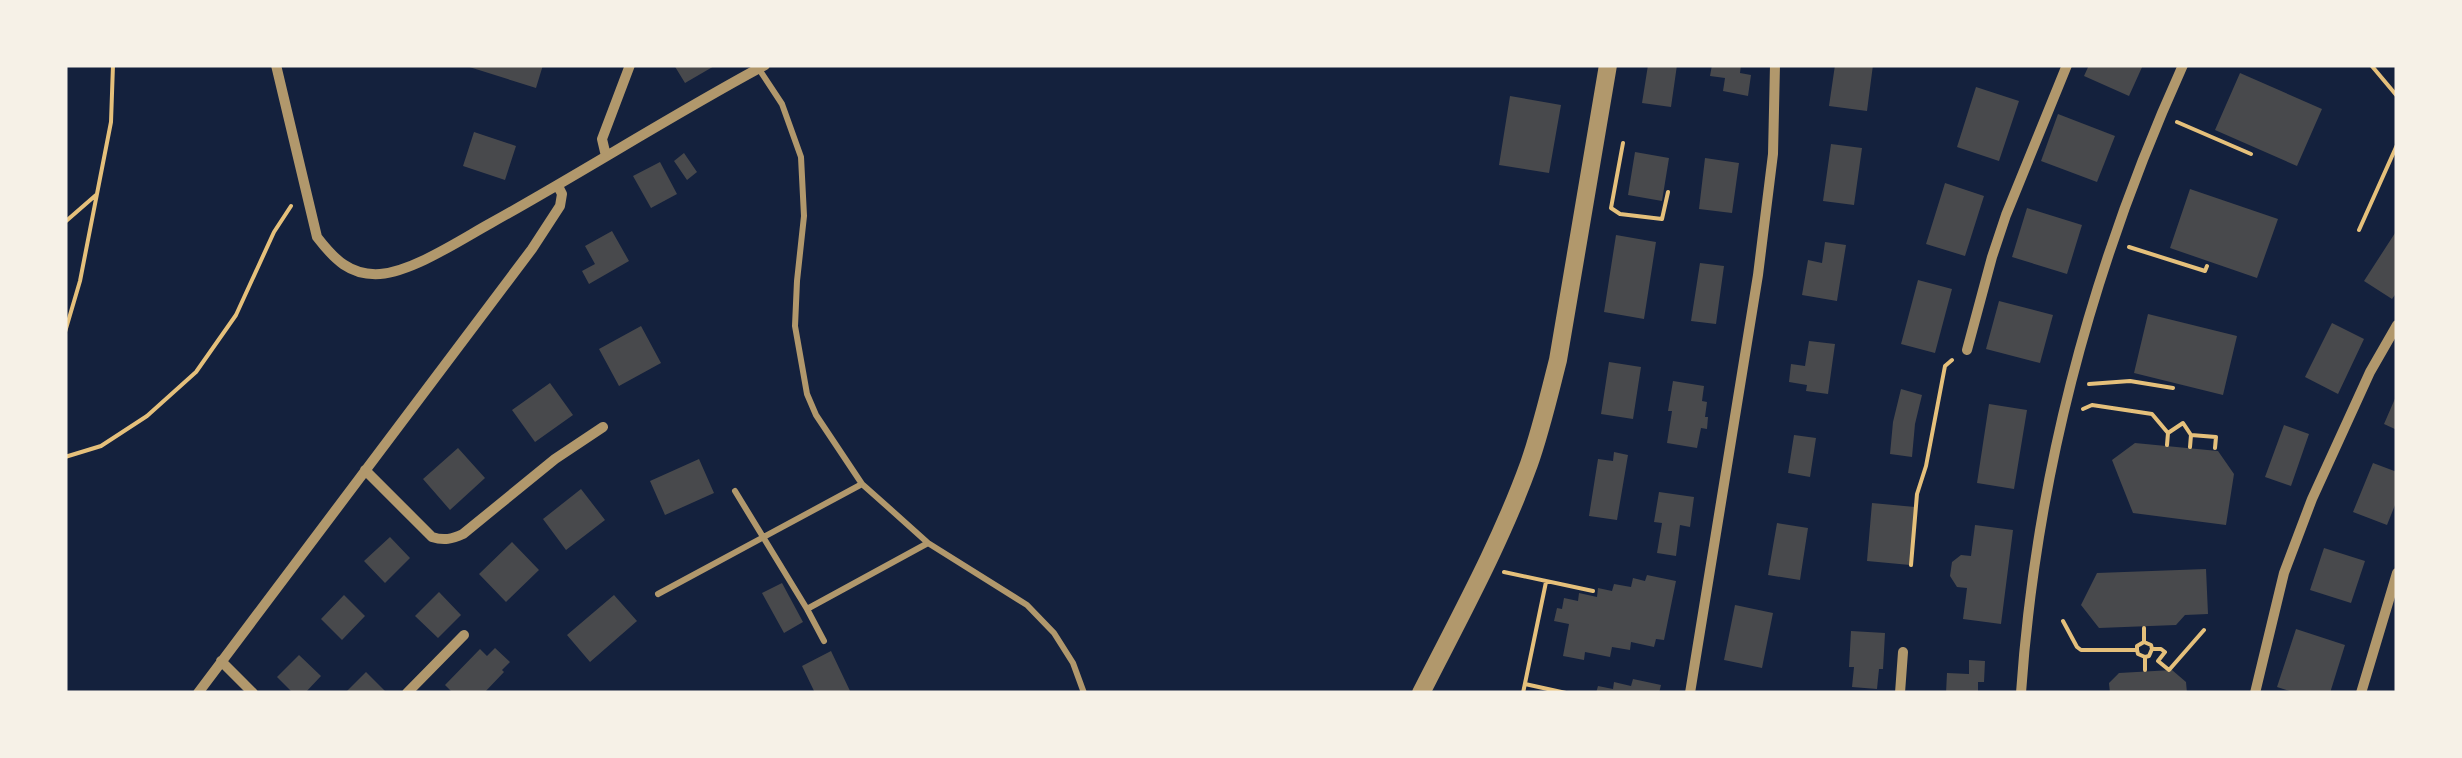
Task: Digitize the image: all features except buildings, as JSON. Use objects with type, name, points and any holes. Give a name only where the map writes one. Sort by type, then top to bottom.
[{"type":"street","points":[[276,65],[318,237],[334,258],[352,271],[375,274],[401,271],[558,186],[760,66]]},
{"type":"street","points":[[606,156],[602,139],[630,65]]},
{"type":"street","points":[[1420,693],[1494,548],[1530,462],[1548,402],[1608,65]]},
{"type":"street","points":[[1690,693],[1758,276],[1773,154],[1775,65]]},
{"type":"street","points":[[1967,350],[2006,215],[2067,65]]},
{"type":"street","points":[[2021,693],[2040,531],[2070,382],[2117,228],[2152,133],[2183,65]]},
{"type":"street","points":[[198,693],[532,249],[560,206],[562,194],[558,186]]},
{"type":"street","points":[[2255,693],[2284,573],[2312,500],[2370,372],[2397,325]]},
{"type":"street","points":[[365,470],[432,537],[452,539],[464,534],[603,427]]},
{"type":"street","points":[[2361,693],[2393,597],[2397,573]]},
{"type":"street","points":[[407,693],[464,635]]},
{"type":"street","points":[[1900,693],[1903,652]]},
{"type":"street","points":[[221,662],[253,693]]},
{"type":"lane","points":[[760,66],[782,104],[800,157],[804,216],[794,326],[807,394],[832,441],[862,484],[928,543],[1027,605],[1054,634],[1073,663],[1084,693]]},
{"type":"lane","points":[[658,594],[862,484]]},
{"type":"lane","points":[[735,491],[824,641]]},
{"type":"lane","points":[[807,609],[928,543]]},
{"type":"path","points":[[65,332],[80,281],[110,122],[113,65]]},
{"type":"path","points":[[2371,65],[2397,96]]},
{"type":"path","points":[[2172,120],[2251,154]]},
{"type":"path","points":[[1623,143],[1611,208],[1620,214],[1662,219],[1668,192]]},
{"type":"path","points":[[2358,230],[2397,146]]},
{"type":"path","points":[[65,457],[101,446],[147,416],[196,372],[236,315],[274,232],[305,186]]},
{"type":"path","points":[[65,222],[96,194]]},
{"type":"path","points":[[2124,246],[2205,271],[2208,266]]},
{"type":"path","points":[[1911,565],[1916,494],[1929,452],[1940,382],[1945,366],[1967,350]]},
{"type":"path","points":[[2070,382],[2130,382],[2173,388]]},
{"type":"path","points":[[2064,408],[2077,410],[2092,405],[2152,414],[2168,433],[2168,444]]},
{"type":"path","points":[[2168,433],[2183,423],[2192,434],[2216,438],[2215,448]]},
{"type":"path","points":[[2190,447],[2192,434]]},
{"type":"path","points":[[1500,572],[1592,591]]},
{"type":"path","points":[[1523,693],[1546,582]]},
{"type":"path","points":[[2063,621],[2081,650],[2136,650]]},
{"type":"path","points":[[2144,628],[2144,642]]},
{"type":"path","points":[[2152,649],[2165,652],[2158,661],[2169,670],[2204,630]]},
{"type":"path","points":[[2136,650],[2144,642],[2152,649]]},
{"type":"path","points":[[2145,657],[2152,649]]},
{"type":"path","points":[[2136,650],[2145,657]]},
{"type":"path","points":[[2145,657],[2145,670]]},
{"type":"path","points":[[1525,684],[1566,693]]}]
